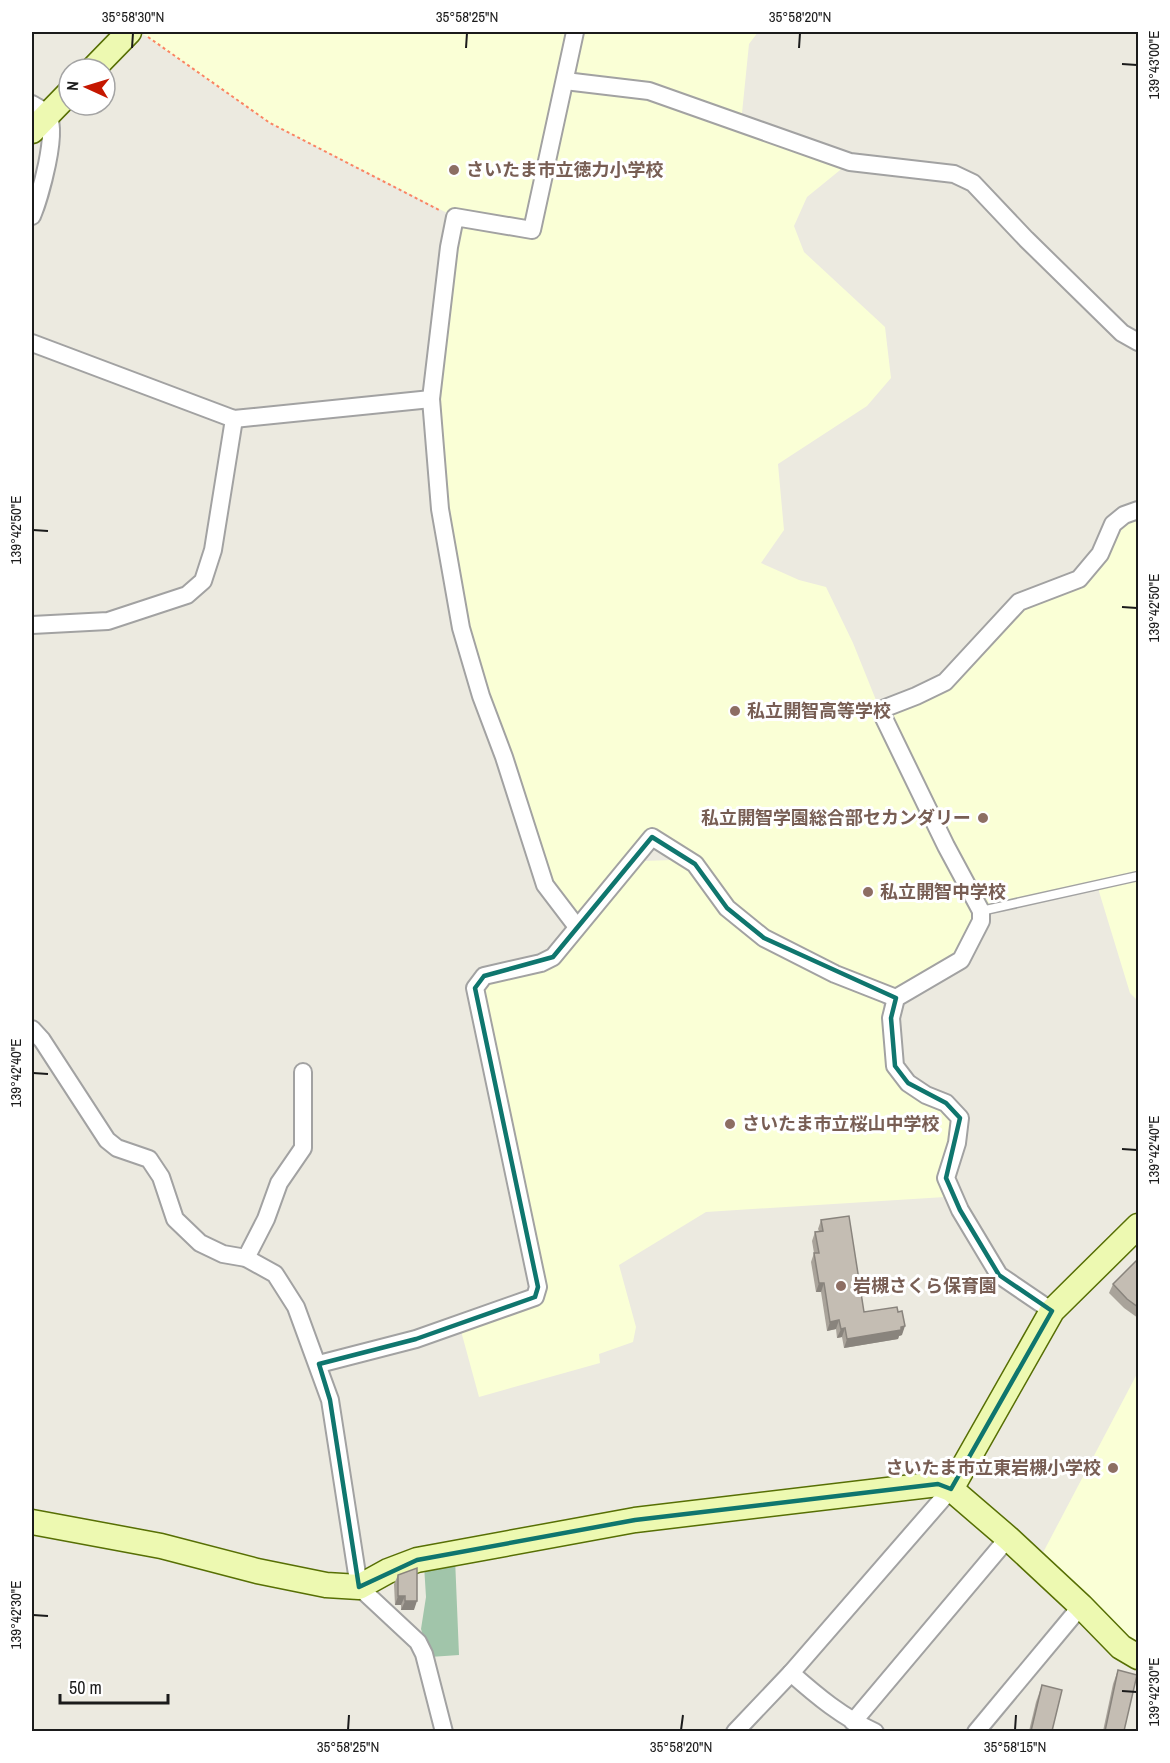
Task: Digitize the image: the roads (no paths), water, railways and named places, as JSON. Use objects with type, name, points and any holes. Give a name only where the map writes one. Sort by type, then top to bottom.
[{"type":"street","points":[[105,57],[129,32]]},
{"type":"street","points":[[575,32],[532,230],[455,218],[449,247],[431,399],[440,509],[460,628],[545,885],[578,927]]},
{"type":"street","points":[[565,81],[649,91],[850,162],[954,174],[973,183],[1026,239],[1122,333],[1138,342]]},
{"type":"street","points":[[32,216],[39,201],[50,147],[51,123],[37,116],[57,102]]},
{"type":"street","points":[[32,343],[234,420],[431,399]]},
{"type":"street","points":[[32,625],[108,621],[187,595],[203,581],[213,550],[234,420]]},
{"type":"street","points":[[1052,1311],[999,1275],[960,1209],[946,1178],[957,1143],[960,1118],[946,1103],[926,1095],[908,1083],[895,1066],[891,1018],[896,998],[961,960],[981,921],[981,911],[946,846],[880,710],[945,682],[1019,602],[1079,579],[1100,554],[1113,524],[1124,515],[1138,510]]},
{"type":"street","points":[[319,1364],[416,1339],[535,1297],[538,1287],[475,988],[484,976],[541,963],[553,957],[652,837],[694,864],[726,908],[764,938],[835,974],[896,998]]},
{"type":"street","points":[[32,1029],[42,1040],[107,1140],[117,1148],[149,1159],[161,1178],[176,1219],[200,1243],[222,1254],[246,1258],[275,1274],[296,1307],[319,1364],[330,1400],[359,1587],[418,1642],[424,1654],[444,1731]]},
{"type":"street","points":[[246,1258],[266,1219],[279,1183],[303,1148],[303,1072]]},
{"type":"street","points":[[735,1731],[791,1673],[951,1489],[1052,1311],[1138,1226]]},
{"type":"street","points":[[32,1522],[161,1546],[257,1571],[326,1585],[359,1587],[388,1571],[417,1560],[635,1520],[938,1484],[951,1489],[1008,1538],[1121,1647],[1138,1657]]},
{"type":"street","points":[[853,1722],[1008,1538]]},
{"type":"street","points":[[976,1731],[1081,1606]]},
{"type":"street","points":[[791,1673],[853,1722],[875,1731]]},
{"type":"lane","points":[[981,911],[1138,876]]},
{"type":"place","name":"さいたま市立徳力小学校","points":[[454,170]]},
{"type":"place","name":"私立開智高等学校","points":[[735,711]]},
{"type":"place","name":"私立開智学園総合部セカンダリー","points":[[983,818]]},
{"type":"place","name":"私立開智中学校","points":[[868,892]]},
{"type":"place","name":"さいたま市立桜山中学校","points":[[730,1124]]},
{"type":"place","name":"岩槻さくら保育園","points":[[841,1286]]},
{"type":"place","name":"さいたま市立東岩槻小学校","points":[[1113,1468]]}]
